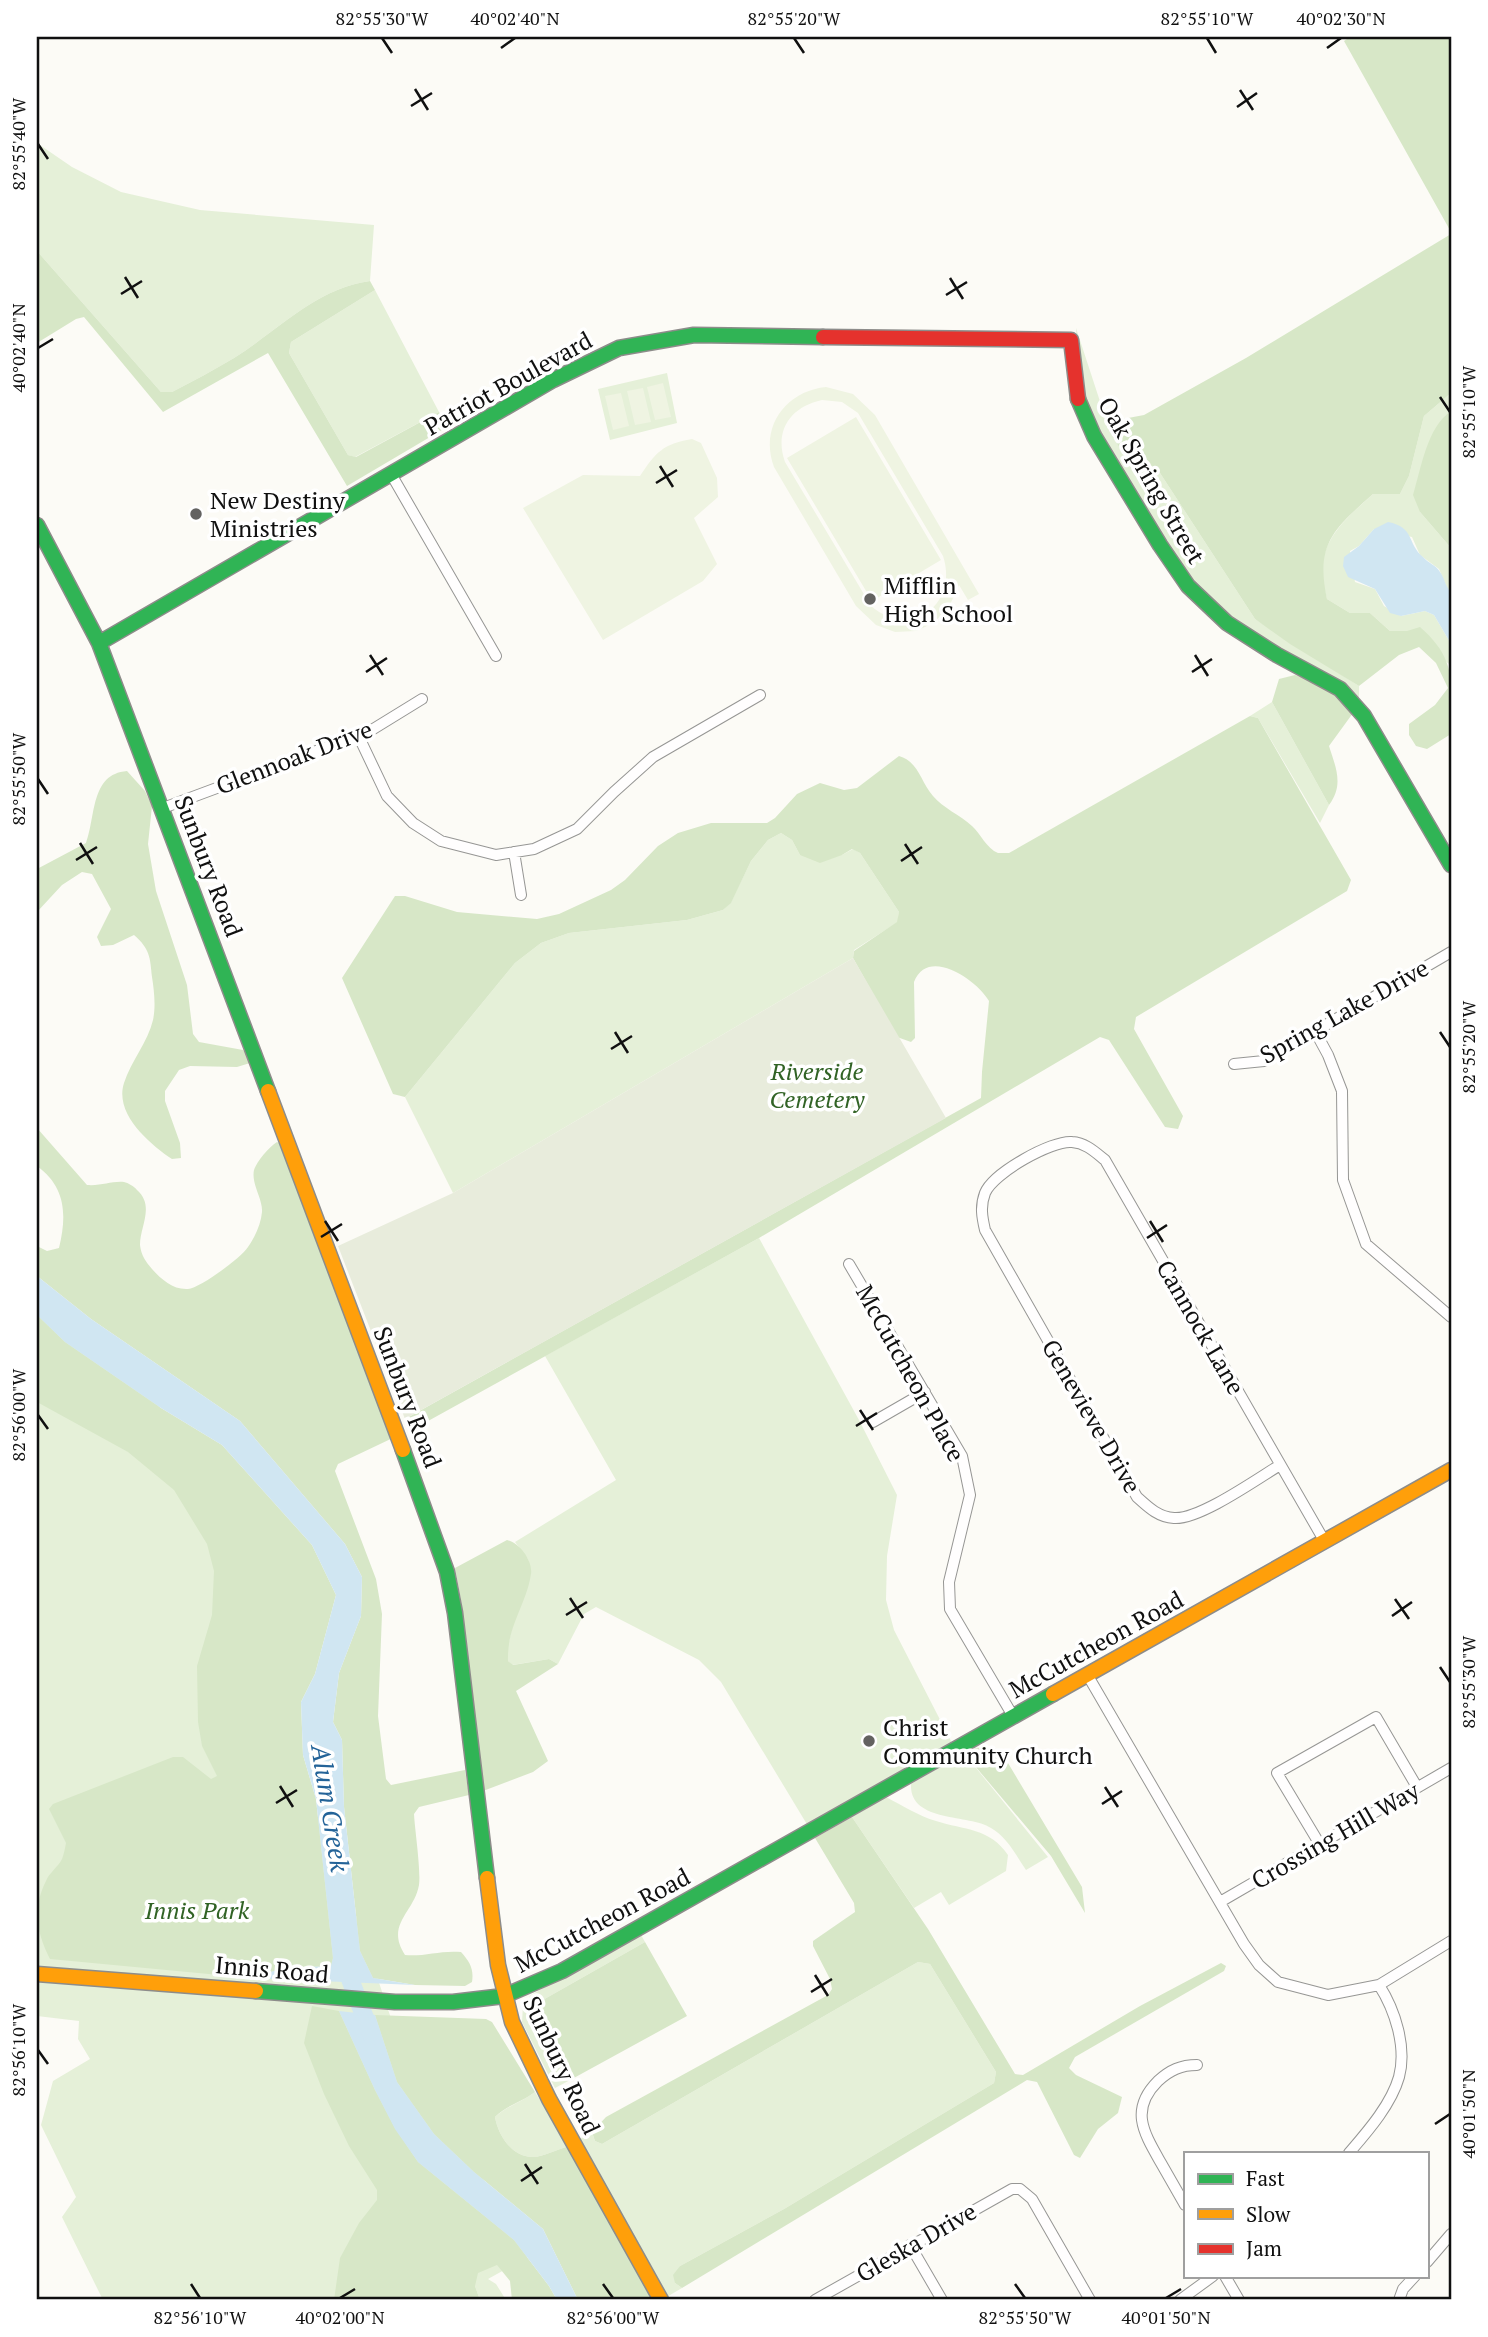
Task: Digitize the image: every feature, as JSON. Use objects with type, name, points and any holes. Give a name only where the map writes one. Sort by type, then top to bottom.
[{"type":"main road","name":"Patriot Boulevard","points":[[99,643],[553,380],[619,348],[694,335],[1071,340]]},
{"type":"main road","name":"Oak Spring Street","points":[[1071,340],[1078,399],[1094,436],[1188,586],[1227,623],[1277,655],[1340,689],[1364,716],[1451,865]]},
{"type":"main road","name":"Sunbury Road","points":[[37,525],[99,643],[447,1572],[461,1647],[478,1808],[504,1996],[512,2022],[549,2099],[661,2300]]},
{"type":"main road","name":"McCutcheon Road","points":[[504,1996],[562,1971],[652,1922],[1451,1470]]},
{"type":"main road","name":"Innis Road","points":[[37,1974],[395,2002],[476,2001],[504,1996]]},
{"type":"street","points":[[391,474],[496,656]]},
{"type":"street","points":[[358,735],[387,796],[413,823],[442,841],[496,855],[534,849],[577,829],[653,757],[760,695]]},
{"type":"street","name":"Glennoak Drive","points":[[163,808],[370,731],[422,699]]},
{"type":"street","points":[[514,852],[521,895]]},
{"type":"street","name":"Spring Lake Drive","points":[[1234,1065],[1264,1060],[1451,952]]},
{"type":"street","points":[[1315,1031],[1342,1091],[1343,1181],[1366,1244],[1451,1317]]},
{"type":"street","name":"Cannock Lane","points":[[986,1191],[999,1175],[1052,1145],[1072,1142],[1081,1144],[1090,1147],[1105,1160],[1325,1542]]},
{"type":"street","name":"Genevieve Drive","points":[[986,1191],[981,1210],[985,1230],[1138,1497],[1146,1505],[1154,1512],[1175,1518],[1197,1514],[1280,1465]]},
{"type":"street","name":"McCutcheon Place","points":[[849,1264],[962,1456],[970,1495],[948,1583],[950,1609],[1013,1716]]},
{"type":"street","points":[[873,1422],[925,1392]]},
{"type":"street","points":[[1088,1676],[1259,1965],[1279,1982],[1328,1995],[1379,1984],[1451,1941]]},
{"type":"street","points":[[1319,1843],[1278,1773],[1376,1717],[1418,1787]]},
{"type":"street","name":"Crossing Hill Way","points":[[1220,1902],[1451,1768]]},
{"type":"street","points":[[1350,2152],[1378,2118],[1399,2077],[1401,2037],[1388,2000],[1379,1984]]},
{"type":"street","points":[[1184,2203],[1145,2133],[1142,2105],[1147,2094],[1163,2077],[1177,2067],[1197,2065]]},
{"type":"street","name":"Gleska Drive","points":[[815,2300],[1005,2191],[1020,2189],[1032,2199],[1090,2300]]},
{"type":"street","points":[[1428,2261],[1451,2234]]},
{"type":"street","points":[[910,2245],[942,2300]]},
{"type":"street","points":[[1180,2300],[1210,2278]]},
{"type":"street","points":[[1226,2278],[1239,2300]]},
{"type":"street","points":[[1399,2300],[1413,2278]]},
{"type":"green space","points":[[1350,37],[1451,37],[1451,232],[1344,41]]},
{"type":"green space","points":[[37,143],[72,167],[121,192],[200,210],[374,225],[370,281],[350,285],[315,301],[226,362],[172,392],[161,392],[37,251]]},
{"type":"green space","points":[[1451,234],[1451,393],[1424,416],[1409,476],[1400,494],[1373,494],[1359,506],[1331,539],[1324,564],[1327,599],[1350,613],[1370,613],[1390,631],[1407,631],[1420,627],[1441,651],[1450,675],[1451,734],[1427,749],[1416,746],[1409,735],[1409,724],[1435,705],[1448,688],[1436,663],[1419,647],[1399,655],[1359,686],[1255,619],[1160,473],[1131,466],[1110,432],[1107,422],[1144,415],[1246,358]]},
{"type":"green space","points":[[37,251],[161,392],[172,392],[226,362],[315,301],[350,285],[370,281],[375,290],[291,342],[289,353],[348,455],[356,457],[439,412],[447,427],[347,486],[268,353],[163,412],[84,317],[76,319],[37,343]]},
{"type":"green space","points":[[375,290],[439,412],[355,457],[348,455],[289,353],[291,342]]},
{"type":"green space","points":[[1076,328],[1110,432],[1160,473],[1255,619],[1359,686],[1359,698],[1336,680],[1263,642],[1219,609],[1200,589],[1153,523],[1090,417],[1081,384]]},
{"type":"green space","points":[[667,373],[677,423],[610,440],[598,389]]},
{"type":"green space","points":[[663,383],[671,417],[655,420],[647,387]]},
{"type":"green space","points":[[826,387],[853,394],[875,415],[979,594],[968,600],[959,585],[948,609],[934,622],[916,631],[895,632],[876,625],[856,606],[774,467],[770,452],[773,425],[779,414],[799,396]],"holes":[[[822,400],[842,402],[858,413],[943,556],[946,574],[944,589],[938,602],[928,612],[915,618],[901,619],[886,615],[871,606],[785,462],[782,451],[783,431],[793,415],[801,408]]]},
{"type":"green space","points":[[643,388],[651,422],[635,425],[627,391]]},
{"type":"green space","points":[[621,393],[629,426],[613,430],[605,396]]},
{"type":"green space","points":[[1451,393],[1451,411],[1445,416],[1420,512],[1451,548],[1451,592],[1439,569],[1420,555],[1412,537],[1374,529],[1359,546],[1350,551],[1355,582],[1375,589],[1384,606],[1401,616],[1425,611],[1434,615],[1451,644],[1451,670],[1449,664],[1407,631],[1390,631],[1370,613],[1350,613],[1327,599],[1322,571],[1323,559],[1332,537],[1355,510],[1373,494],[1400,494],[1409,476],[1424,416]]},
{"type":"green space","points":[[1451,411],[1451,548],[1420,512],[1413,495],[1431,438],[1436,427]]},
{"type":"green space","points":[[856,417],[941,560],[872,601],[787,458]]},
{"type":"green space","points":[[692,439],[701,443],[717,478],[718,497],[694,518],[717,564],[703,581],[603,640],[523,508],[583,475],[640,476],[661,450]]},
{"type":"green space","points":[[1295,675],[1327,689],[1353,713],[1329,746],[1337,783],[1334,798],[1329,805],[1272,702],[1279,679]]},
{"type":"green space","points":[[1272,702],[1329,805],[1320,823],[1258,718],[1250,716]]},
{"type":"green space","points":[[1250,716],[1258,718],[1351,880],[1347,891],[1136,1017],[1134,1029],[1183,1116],[1178,1129],[1165,1127],[1109,1040],[1100,1037],[759,1238],[410,1431],[405,1419],[981,1098],[989,1001],[964,976],[941,967],[930,967],[921,972],[914,982],[915,1038],[911,1042],[897,1037],[853,958],[854,951],[897,922],[899,912],[860,853],[852,849],[820,863],[800,855],[792,840],[781,833],[768,840],[751,861],[731,903],[723,910],[687,920],[569,933],[541,943],[515,963],[405,1097],[393,1094],[342,978],[395,896],[405,896],[457,912],[537,919],[559,914],[611,890],[625,880],[658,846],[678,833],[711,823],[767,823],[797,794],[820,783],[844,790],[857,788],[899,756],[915,767],[937,800],[972,826],[990,848],[998,853],[1009,853]]},
{"type":"green space","points":[[127,771],[145,791],[152,806],[148,844],[156,891],[187,985],[193,1034],[199,1042],[243,1050],[250,1057],[250,1063],[237,1067],[190,1066],[179,1070],[165,1091],[165,1101],[180,1143],[181,1158],[172,1159],[145,1137],[129,1117],[122,1095],[127,1075],[151,1028],[154,1015],[150,959],[146,949],[134,935],[113,945],[101,946],[97,937],[111,909],[92,874],[82,872],[62,885],[37,912],[37,869],[86,843],[100,788],[115,774]]},
{"type":"green space","points":[[781,833],[792,840],[800,855],[842,855],[853,849],[860,853],[899,912],[898,922],[854,950],[853,958],[453,1193],[405,1097],[515,963],[541,943],[569,933],[687,920],[723,910],[731,902],[751,861],[768,840]]},
{"type":"green space","name":"Riverside Cemetery","points":[[853,958],[946,1118],[405,1419],[338,1246],[453,1193]]},
{"type":"green space","points":[[37,1128],[87,1185],[124,1182],[136,1189],[142,1196],[146,1209],[140,1245],[143,1255],[163,1280],[183,1289],[194,1287],[210,1278],[248,1247],[262,1212],[254,1170],[270,1147],[277,1142],[281,1144],[397,1436],[338,1464],[335,1471],[376,1579],[382,1614],[378,1716],[386,1779],[391,1785],[465,1770],[469,1795],[419,1807],[414,1814],[419,1885],[399,1927],[398,1935],[405,1955],[461,1952],[472,1969],[472,1982],[465,1986],[415,1985],[373,1978],[360,1951],[344,1807],[342,1740],[333,1722],[339,1673],[361,1616],[362,1577],[345,1544],[240,1421],[91,1319],[37,1276],[37,1246],[47,1251],[59,1248],[63,1213],[59,1192],[47,1174],[37,1166]]},
{"type":"green space","points":[[759,1238],[897,1495],[887,1556],[886,1600],[894,1630],[953,1745],[808,1826],[721,1682],[699,1660],[596,1607],[584,1614],[558,1664],[549,1659],[512,1665],[508,1661],[512,1628],[531,1573],[528,1559],[515,1542],[616,1480],[545,1356]]},
{"type":"green space","name":"Innis Park","points":[[37,1294],[145,1369],[363,1935],[406,2063],[533,2254],[488,2279],[496,2284],[506,2300],[480,2300],[475,2286],[448,2300],[103,2300],[62,2217],[76,2197],[41,2125],[53,2081],[90,2059],[78,2039],[79,2021],[37,2016]]},
{"type":"green space","points":[[37,1315],[65,1342],[161,1408],[222,1445],[312,1545],[336,1595],[315,1674],[301,1702],[303,1755],[316,1799],[333,1958],[331,1966],[284,1968],[251,1978],[50,1959],[39,1930],[39,1901],[47,1878],[62,1859],[66,1843],[49,1809],[53,1804],[173,1757],[183,1757],[211,1779],[217,1776],[202,1746],[198,1722],[197,1666],[212,1615],[214,1571],[207,1544],[174,1490],[128,1452],[37,1402]]},
{"type":"green space","points":[[507,1540],[521,1549],[528,1558],[531,1569],[529,1585],[510,1637],[508,1661],[513,1665],[549,1659],[558,1664],[516,1691],[548,1761],[533,1772],[483,1791],[455,1568]]},
{"type":"green space","points":[[994,1747],[1002,1753],[1082,1887],[1085,1913],[1051,1856],[964,1753],[974,1748]]},
{"type":"green space","points":[[964,1753],[1048,1857],[1026,1870],[1006,1841],[991,1828],[930,1811],[913,1797],[911,1784]]},
{"type":"green space","points":[[886,1797],[930,1819],[985,1835],[1001,1846],[1008,1855],[1006,1871],[949,1905],[941,1892],[914,1908],[852,1817]]},
{"type":"green space","points":[[852,1817],[928,1929],[1015,2074],[1023,2075],[1140,2006],[1221,1963],[1226,1966],[1224,1971],[1075,2057],[1069,2068],[1076,2075],[1122,2097],[1118,2113],[1098,2129],[1080,2158],[1074,2155],[1037,2082],[1027,2080],[682,2288],[675,2283],[673,2275],[680,2266],[784,2209],[994,2083],[996,2072],[930,1964],[918,1962],[602,2144],[595,2141],[592,2132],[606,2117],[828,1995],[832,1989],[830,1979],[813,1941],[855,1912],[854,1903],[815,1838]]},
{"type":"green space","points":[[640,1933],[645,1942],[536,2006],[562,2072],[572,2079],[555,2088],[522,2022],[523,2005],[531,1995]]},
{"type":"green space","points":[[645,1942],[687,2016],[572,2079],[562,2072],[536,2017],[536,2006]]},
{"type":"green space","points":[[918,1962],[930,1964],[996,2072],[994,2083],[784,2209],[680,2266],[675,2283],[682,2288],[665,2298],[578,2140],[592,2132],[595,2141],[602,2144]]},
{"type":"green space","points":[[312,2006],[339,2011],[375,2090],[395,2128],[418,2162],[514,2240],[557,2300],[512,2300],[510,2281],[497,2265],[478,2273],[475,2286],[480,2300],[334,2300],[340,2258],[359,2223],[377,2200],[377,2190],[349,2146],[304,2043]]},
{"type":"green space","points":[[375,2015],[486,2019],[492,2022],[535,2092],[495,2117],[503,2138],[513,2150],[526,2156],[534,2157],[566,2147],[572,2152],[654,2300],[578,2300],[543,2229],[474,2172],[434,2134],[397,2082]]},
{"type":"green space","points":[[535,2092],[572,2152],[566,2147],[534,2157],[526,2156],[513,2150],[503,2138],[495,2117]]},
{"type":"water","points":[[1388,522],[1397,524],[1407,532],[1418,552],[1438,570],[1451,592],[1451,644],[1434,615],[1425,611],[1401,616],[1390,613],[1375,589],[1348,577],[1343,566],[1344,557],[1359,546],[1374,529]]},
{"type":"water","points":[[37,1276],[91,1319],[240,1421],[345,1544],[362,1577],[361,1616],[339,1673],[333,1722],[342,1740],[344,1807],[360,1951],[373,1978],[415,1985],[251,1978],[284,1968],[331,1966],[333,1958],[316,1799],[303,1755],[301,1702],[315,1674],[336,1595],[312,1545],[222,1445],[161,1408],[65,1342],[37,1315]]},
{"type":"water","points":[[339,2011],[375,2015],[397,2082],[434,2134],[474,2172],[543,2229],[578,2300],[557,2300],[514,2240],[418,2162],[395,2129]]},
{"type":"waterway","name":"Alum Creek","points":[[343,1961],[372,2036]]},
{"type":"traffic: fast","points":[[99,643],[553,380],[619,348],[694,335],[823,337]]},
{"type":"traffic: fast","points":[[1078,399],[1094,436],[1188,586],[1227,623],[1277,655],[1340,689],[1364,716],[1451,865]]},
{"type":"traffic: fast","points":[[37,525],[99,643],[268,1091]]},
{"type":"traffic: fast","points":[[403,1450],[447,1572],[455,1613],[487,1878]]},
{"type":"traffic: fast","points":[[256,1991],[395,2002],[453,2002],[504,1996],[562,1971],[1053,1694]]},
{"type":"traffic: slow","points":[[268,1091],[403,1450]]},
{"type":"traffic: slow","points":[[1053,1694],[1451,1470]]},
{"type":"traffic: slow","points":[[487,1878],[498,1965],[512,2022],[549,2099],[661,2300]]},
{"type":"traffic: slow","points":[[37,1974],[256,1991]]},
{"type":"traffic: jam","points":[[823,337],[1071,340],[1078,399]]},
{"type":"place","name":"New Destiny Ministries","points":[[196,514]]},
{"type":"place","name":"Mifflin High School","points":[[870,599]]},
{"type":"place","name":"Christ Community Church","points":[[869,1741]]}]
